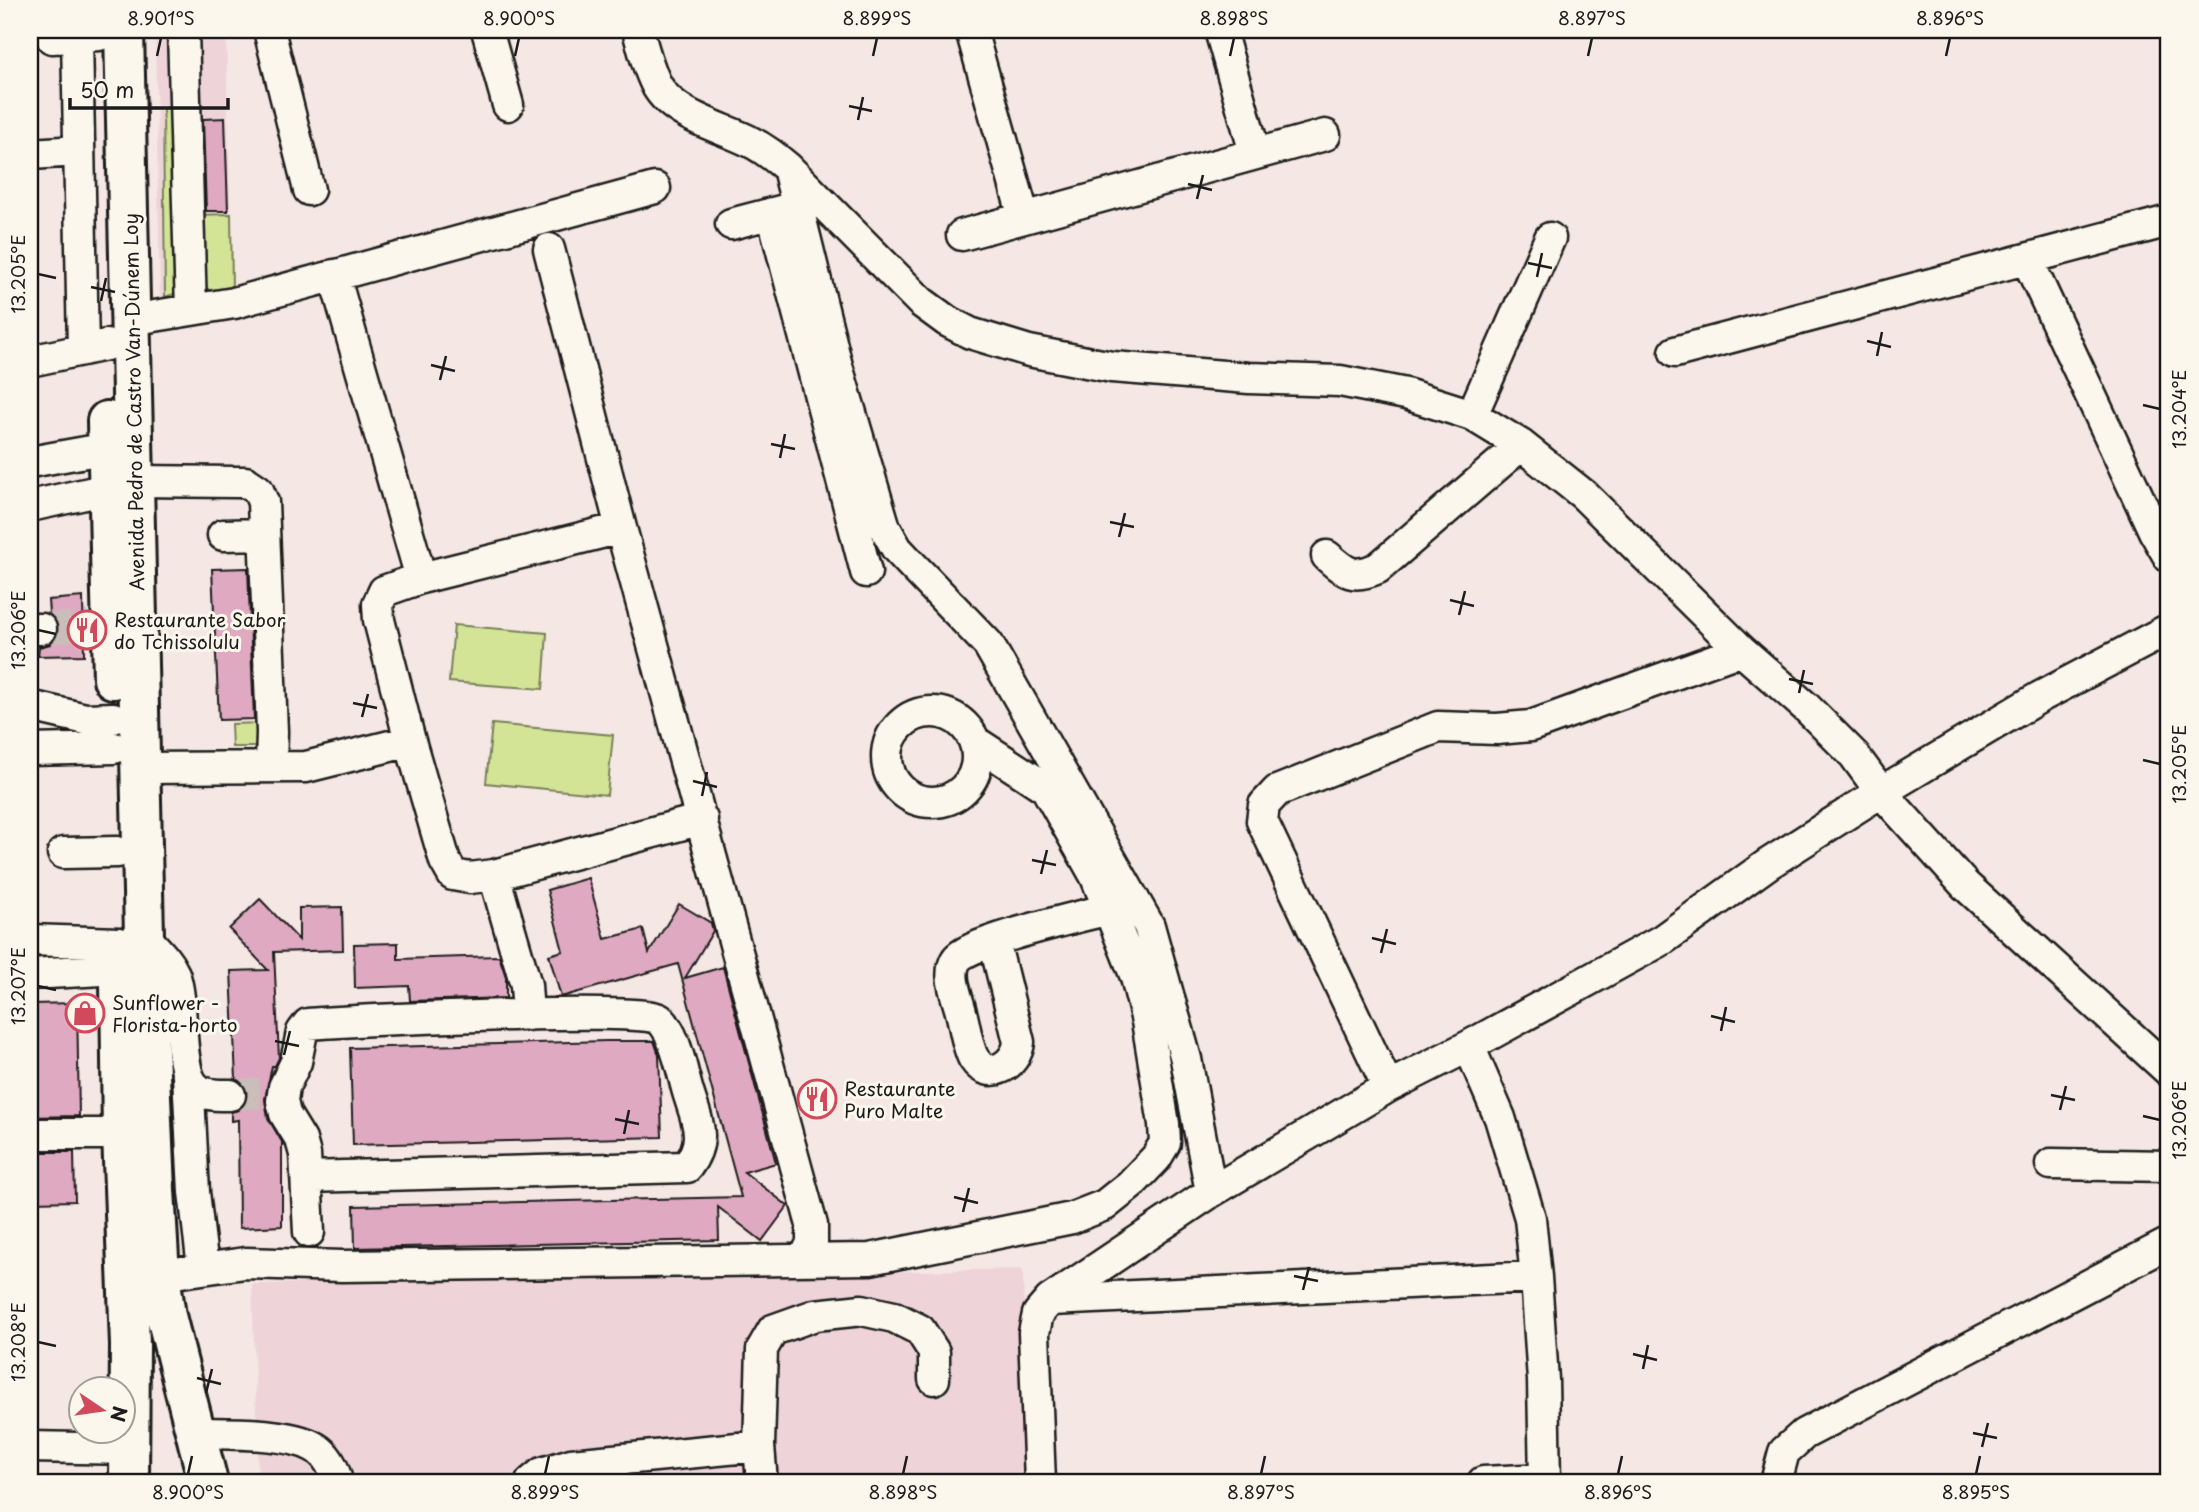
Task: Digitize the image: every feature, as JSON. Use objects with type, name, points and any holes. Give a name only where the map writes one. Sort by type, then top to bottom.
[{"type":"highway","name":"Avenida Pedro de Castro Van-Dúnem Loy","points":[[90,33],[106,338],[108,448],[122,485],[100,624],[123,745],[117,852],[166,1316],[208,1482]]},
{"type":"highway","name":"Avenida Pedro de Castro Van-Dúnem Loy","points":[[106,338],[122,485],[125,944],[122,1134],[130,1345],[129,1463]]},
{"type":"street","points":[[183,30],[191,310]]},
{"type":"street","points":[[269,30],[309,190]]},
{"type":"street","points":[[487,30],[508,106]]},
{"type":"street","points":[[638,30],[658,89],[681,109],[704,122],[770,152],[921,302],[947,321],[970,333],[1029,351],[1112,367],[1249,378],[1340,381],[1406,394],[1472,415],[1521,445],[1584,495],[1741,650],[1807,708],[1854,755],[1881,792],[1965,885],[2169,1071]]},
{"type":"street","points":[[971,30],[1024,218]]},
{"type":"street","points":[[1220,30],[1255,153]]},
{"type":"street","points":[[90,33],[78,151],[106,338]]},
{"type":"street","points":[[962,235],[1325,135]]},
{"type":"street","points":[[31,154],[78,151]]},
{"type":"street","points":[[788,168],[785,210],[866,572]]},
{"type":"street","points":[[30,361],[191,310],[234,303],[654,188]]},
{"type":"street","points":[[731,224],[785,210]]},
{"type":"street","points":[[785,210],[837,366],[885,528],[911,564],[989,643],[1149,926],[1185,1059],[1211,1192]]},
{"type":"street","points":[[1675,352],[2169,221]]},
{"type":"street","points":[[1472,415],[1550,238]]},
{"type":"street","points":[[549,249],[621,528],[812,1225],[812,1243],[804,1260]]},
{"type":"street","points":[[2027,259],[2154,531],[2169,557]]},
{"type":"street","points":[[334,275],[421,578]]},
{"type":"street","points":[[1327,556],[1339,567],[1354,574],[1364,574],[1378,568],[1521,445]]},
{"type":"street","points":[[30,462],[108,448]]},
{"type":"street","points":[[30,506],[122,485],[246,482],[258,489],[263,502],[271,766]]},
{"type":"street","points":[[621,528],[421,578],[384,590],[378,604],[379,620],[410,741],[445,861],[453,875],[470,878],[494,875],[702,819]]},
{"type":"street","points":[[223,535],[263,534]]},
{"type":"street","points":[[1040,1482],[1034,1333],[1038,1314],[1050,1300],[1211,1192],[1388,1087],[1469,1046],[1662,940],[1769,864],[1881,792],[2040,697],[2169,629]]},
{"type":"street","points":[[1388,1087],[1262,821],[1264,805],[1277,791],[1438,727],[1497,729],[1531,726],[1741,650]]},
{"type":"street","points":[[30,706],[86,719],[123,745]]},
{"type":"street","points":[[30,750],[123,745],[271,766],[306,767],[410,741]]},
{"type":"street","points":[[188,1075],[194,1085],[204,1093],[230,1104],[201,1119],[197,1124],[176,1213],[160,1261],[203,1268],[259,1263],[342,1266],[870,1259],[1072,1219],[1105,1205],[1130,1185],[1156,1158],[1165,1143],[1147,1021],[1136,977],[1096,877],[1046,788],[974,741]]},
{"type":"street","points":[[63,853],[117,852]]},
{"type":"street","points":[[494,875],[526,985],[528,1015]]},
{"type":"street","points":[[994,940],[1108,909]]},
{"type":"street","points":[[66,927],[125,944],[166,961],[174,976],[179,994],[188,1075],[196,1217],[203,1268]]},
{"type":"street","points":[[30,940],[125,944]]},
{"type":"street","points":[[30,974],[125,944]]},
{"type":"street","points":[[306,1177],[687,1167],[698,1152],[699,1131],[673,1043],[666,1027],[657,1017],[643,1014],[528,1015],[308,1024],[302,1032],[296,1062],[279,1102],[301,1140],[305,1154],[306,1177],[309,1232]]},
{"type":"street","points":[[1469,1046],[1500,1118],[1530,1218],[1543,1380],[1545,1481],[1483,1482]]},
{"type":"street","points":[[30,1134],[122,1134]]},
{"type":"street","points":[[2051,1164],[2169,1166]]},
{"type":"street","points":[[1776,1482],[1784,1452],[1804,1434],[2169,1242]]},
{"type":"street","points":[[1122,1251],[1131,1295]]},
{"type":"street","points":[[1050,1300],[1536,1277]]},
{"type":"street","points":[[762,1482],[759,1446],[762,1349],[773,1331],[815,1315],[862,1310],[894,1317],[920,1330],[934,1352],[934,1379]]},
{"type":"street","points":[[195,1433],[293,1438],[318,1449],[334,1469],[337,1482]]},
{"type":"street","points":[[531,1482],[542,1473],[570,1464],[759,1446]]},
{"type":"street","points":[[30,1447],[129,1463]]},
{"type":"street","points":[[30,1456],[129,1463]]},
{"type":"shaded area","points":[[155,30],[226,30],[232,292],[160,300]]},
{"type":"shaded area","points":[[1023,1269],[1028,1482],[258,1482],[252,1284]]},
{"type":"green space","points":[[183,107],[180,292],[165,297],[163,108]]},
{"type":"green space","points":[[231,214],[232,292],[216,293],[203,284],[199,215]]},
{"type":"green space","points":[[454,625],[547,633],[543,689],[449,682]]},
{"type":"green space","points":[[264,723],[258,747],[232,747],[231,724]]},
{"type":"green space","points":[[492,724],[613,735],[607,795],[486,783]]},
{"type":"building","points":[[225,118],[228,211],[206,211],[203,119]]},
{"type":"building","points":[[248,568],[254,719],[219,720],[212,569]]},
{"type":"building","points":[[83,597],[84,655],[38,656],[39,647],[50,644],[58,630],[56,620],[49,613],[48,600]]},
{"type":"building","points":[[588,878],[605,939],[643,929],[649,953],[679,904],[711,923],[713,931],[685,978],[723,967],[776,1163],[744,1172],[788,1206],[762,1241],[718,1207],[719,1240],[355,1248],[354,1206],[741,1197],[678,964],[561,997],[549,955],[563,951],[547,890]]},
{"type":"building","points":[[260,899],[299,940],[299,908],[342,907],[343,950],[274,952],[279,1058],[275,1066],[272,1066],[265,1099],[268,1118],[282,1142],[282,1226],[239,1228],[238,1120],[231,1121],[231,1112],[245,1104],[247,1094],[245,1086],[236,1079],[231,971],[268,970],[229,929]]},
{"type":"building","points":[[398,943],[398,959],[499,956],[506,977],[506,998],[410,1001],[409,986],[355,988],[354,944]]},
{"type":"building","points":[[77,1003],[79,1116],[30,1117],[30,1004]]},
{"type":"building","points":[[654,1041],[659,1055],[662,1137],[353,1145],[350,1048]]},
{"type":"building","points":[[31,1152],[74,1152],[75,1201],[32,1202]]},
{"type":"tunnel","points":[[41,629],[88,625]]},
{"type":"tunnel","points":[[230,1095],[273,1093]]},
{"type":"place","name":"Restaurante Sabor do Tchissolulu","points":[[87,630]]},
{"type":"place","name":"Sunflower - Florista-horto","points":[[85,1013]]},
{"type":"place","name":"Restaurante Puro Malte","points":[[817,1099]]}]
